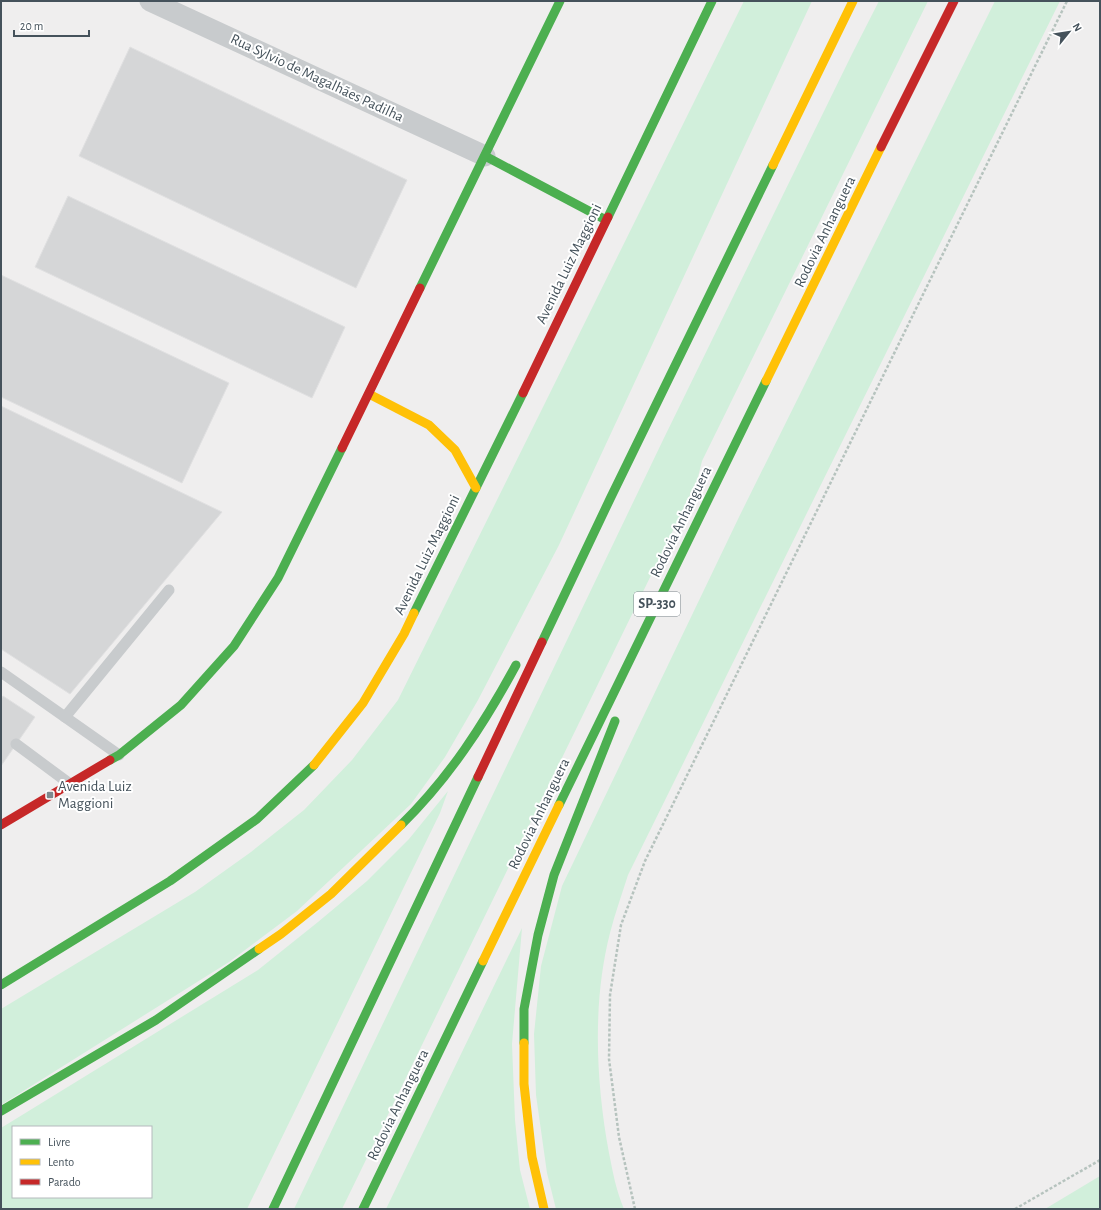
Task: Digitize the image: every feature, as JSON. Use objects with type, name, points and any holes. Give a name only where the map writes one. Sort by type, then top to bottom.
[{"type":"main road","points":[[1,825],[119,755],[181,705],[234,646],[278,578],[560,1]]},
{"type":"main road","name":"Avenida Luiz Maggioni","points":[[1,984],[170,881],[257,819],[314,765],[363,702],[404,634],[712,1]]},
{"type":"main road","points":[[273,1209],[610,499],[853,1]]},
{"type":"main road","name":"Rodovia Anhanguera","points":[[364,1209],[693,528],[954,1]]},
{"type":"main road","points":[[485,156],[606,220]]},
{"type":"main road","points":[[368,394],[429,425],[455,450],[476,488]]},
{"type":"main road","points":[[545,616],[610,499]]},
{"type":"main road","points":[[637,666],[693,528]]},
{"type":"main road","points":[[1,1111],[156,1020],[281,934],[331,894],[404,822],[452,768],[494,705],[521,657]]},
{"type":"main road","points":[[544,1209],[532,1157],[524,1084],[524,1009],[538,935],[554,874],[620,709]]},
{"type":"street","name":"Rua Sylvio de Magalhães Padilha","points":[[150,1],[485,156]]},
{"type":"lane","points":[[65,717],[169,590]]},
{"type":"lane","points":[[1,672],[119,755]]},
{"type":"lane","points":[[16,744],[70,784]]},
{"type":"path","points":[[635,1209],[619,1137],[609,1059],[610,995],[621,925],[645,861],[1067,1]]},
{"type":"path","points":[[1015,1209],[1100,1160]]},
{"type":"green space","points":[[744,1],[812,1],[559,545],[478,700],[445,757],[411,804],[297,911],[229,962],[1,1105],[1,1009],[195,892],[251,852],[304,810],[352,760],[398,700]]},
{"type":"green space","points":[[879,1],[928,1],[702,461],[697,481],[342,1209],[294,1209],[663,440]]},
{"type":"green space","points":[[995,1],[1060,1],[628,875],[612,926],[604,960],[598,1015],[601,1099],[609,1153],[615,1181],[624,1209],[556,1209],[547,1173],[536,1095],[534,1034],[541,966],[562,886],[739,517]]},
{"type":"green space","points":[[448,791],[440,813],[247,1209],[1,1209],[1,1128],[258,970],[367,881],[409,839]]},
{"type":"green space","points":[[522,928],[512,1044],[515,1120],[520,1170],[530,1209],[386,1209]]},
{"type":"green space","points":[[1100,1176],[1100,1209],[1045,1209]]},
{"type":"building","points":[[130,47],[407,180],[356,288],[79,156]]},
{"type":"building","points":[[68,196],[345,327],[312,398],[35,267]]},
{"type":"building","points":[[1,275],[229,383],[182,483],[1,397]]},
{"type":"building","points":[[1,406],[222,512],[70,694],[1,649]]},
{"type":"building","points":[[3,696],[35,717],[1,766],[1,699]]},
{"type":"traffic: fast","points":[[420,288],[560,1]]},
{"type":"traffic: fast","points":[[608,217],[712,1]]},
{"type":"traffic: fast","points":[[485,156],[606,220]]},
{"type":"traffic: fast","points":[[542,642],[773,165]]},
{"type":"traffic: fast","points":[[559,805],[766,381]]},
{"type":"traffic: fast","points":[[414,613],[523,393]]},
{"type":"traffic: fast","points":[[110,760],[119,755],[181,705],[234,646],[278,578],[342,448]]},
{"type":"traffic: fast","points":[[401,825],[435,788],[464,750],[516,665]]},
{"type":"traffic: fast","points":[[524,1043],[524,1009],[538,935],[554,875],[615,721]]},
{"type":"traffic: fast","points":[[1,985],[170,881],[257,819],[314,765]]},
{"type":"traffic: fast","points":[[273,1209],[478,777]]},
{"type":"traffic: fast","points":[[1,1111],[156,1020],[259,949]]},
{"type":"traffic: fast","points":[[363,1209],[483,961]]},
{"type":"traffic: slow","points":[[773,165],[853,1]]},
{"type":"traffic: slow","points":[[766,381],[881,147]]},
{"type":"traffic: slow","points":[[369,394],[429,425],[455,450],[476,488]]},
{"type":"traffic: slow","points":[[314,765],[363,703],[404,634],[414,613]]},
{"type":"traffic: slow","points":[[483,961],[559,805]]},
{"type":"traffic: slow","points":[[259,949],[281,934],[331,894],[401,825]]},
{"type":"traffic: slow","points":[[524,1043],[524,1084],[532,1157],[544,1209]]},
{"type":"traffic: jam","points":[[881,147],[954,1]]},
{"type":"traffic: jam","points":[[523,393],[608,217]]},
{"type":"traffic: jam","points":[[342,448],[420,288]]},
{"type":"traffic: jam","points":[[478,777],[542,642]]},
{"type":"traffic: jam","points":[[1,825],[110,760]]},
{"type":"place","name":"Avenida Luiz Maggioni","points":[[50,795]]}]
